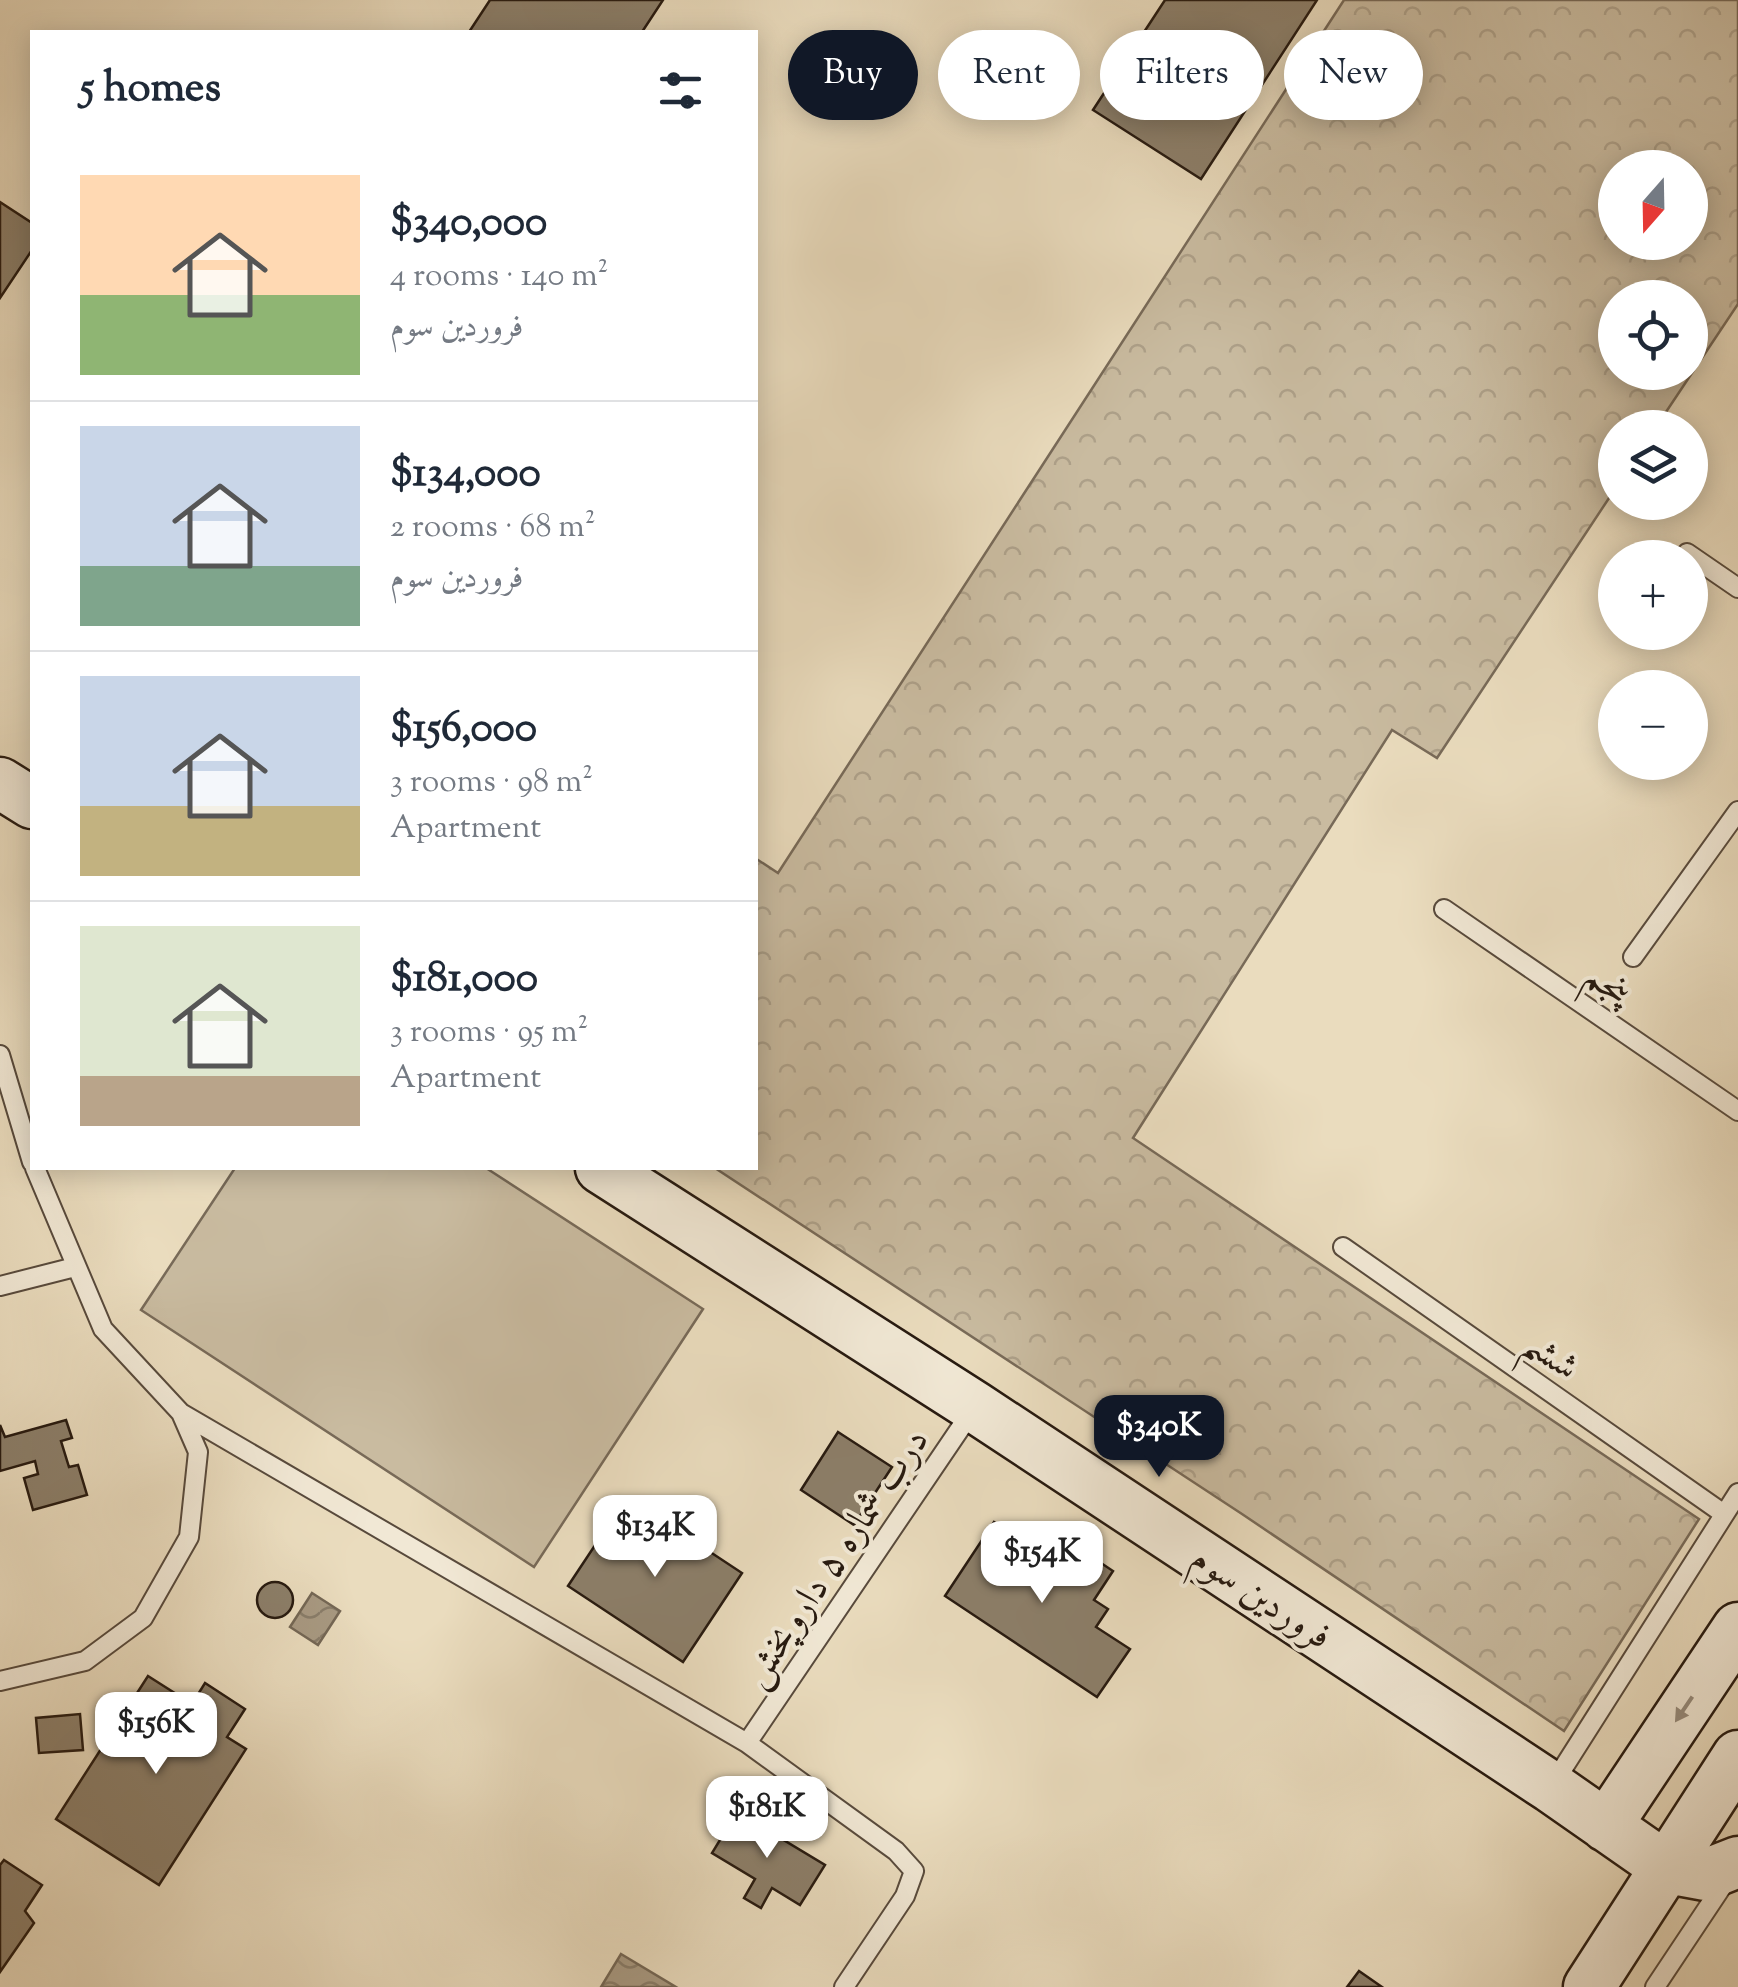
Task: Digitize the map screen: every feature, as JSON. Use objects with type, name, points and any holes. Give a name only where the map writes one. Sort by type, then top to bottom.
[{"type":"street","points":[[0,782],[30,803]]},
{"type":"street","name":"فروردین سوم","points":[[604,1170],[975,1407],[1551,1787],[1667,1868]]},
{"type":"street","points":[[1606,1826],[1738,1628]]},
{"type":"street","points":[[1588,1987],[1738,1756]]},
{"type":"street","points":[[1667,1868],[1705,1875],[1738,1862]]},
{"type":"lane","points":[[1708,568],[1738,588]]},
{"type":"lane","points":[[1634,957],[1738,811]]},
{"type":"lane","name":"پنجم","points":[[1444,909],[1738,1111]]},
{"type":"lane","points":[[0,1055],[30,1152]]},
{"type":"lane","points":[[36,1170],[103,1329],[181,1412],[747,1744],[896,1851],[914,1871],[905,1896],[844,1987]]},
{"type":"lane","name":"ششم","points":[[1342,1247],[1724,1514]]},
{"type":"lane","points":[[0,1286],[75,1267]]},
{"type":"lane","name":"درب شماره ۵ داروپخش","points":[[747,1744],[975,1407]]},
{"type":"lane","points":[[0,1681],[85,1660],[144,1618],[189,1538],[198,1452],[181,1412]]},
{"type":"lane","points":[[1551,1787],[1738,1493]]},
{"type":"lane","points":[[1655,1987],[1738,1862]]},
{"type":"green space","points":[[1344,0],[1738,0],[1738,304],[1708,349],[1708,280],[1598,280],[1598,390],[1681,390],[1667,410],[1598,410],[1598,515],[1437,758],[1392,730],[1133,1138],[1699,1519],[1564,1731],[718,1170],[758,1170],[758,860],[778,873],[1284,93],[1284,120],[1423,120],[1423,30],[1325,30]]},
{"type":"green space","points":[[234,1170],[489,1170],[703,1309],[534,1567],[141,1310]]},
{"type":"water","points":[[312,1593],[340,1611],[318,1645],[290,1627]]},
{"type":"water","points":[[621,1954],[676,1987],[601,1987]]},
{"type":"building","points":[[490,0],[663,0],[643,30],[470,30]]},
{"type":"building","points":[[1165,0],[1317,0],[1298,30],[1284,30],[1284,51],[1264,82],[1264,30],[1145,30]]},
{"type":"building","points":[[1109,120],[1239,120],[1201,179]]},
{"type":"building","points":[[0,202],[30,222],[30,253],[0,298]]},
{"type":"building","points":[[66,1420],[72,1438],[61,1441],[69,1467],[78,1465],[87,1495],[33,1510],[24,1478],[38,1474],[35,1461],[0,1471],[0,1425],[5,1437]]},
{"type":"building","points":[[838,1432],[892,1467],[854,1525],[801,1490]]},
{"type":"building","points":[[627,1497],[742,1573],[683,1662],[568,1586]]},
{"type":"building","points":[[994,1522],[1063,1568],[1077,1547],[1113,1571],[1094,1600],[1108,1609],[1096,1627],[1130,1649],[1097,1697],[945,1596]]},
{"type":"building","points":[[275,1582],[287,1588],[293,1600],[287,1612],[275,1618],[263,1612],[257,1600],[263,1588]]},
{"type":"building","points":[[148,1676],[192,1704],[205,1683],[245,1709],[227,1737],[246,1749],[159,1885],[56,1819]]},
{"type":"building","points":[[80,1714],[83,1750],[39,1753],[36,1718]]},
{"type":"building","points":[[737,1812],[825,1865],[800,1905],[772,1888],[761,1908],[744,1898],[755,1879],[712,1853]]},
{"type":"building","points":[[4,1860],[42,1885],[25,1911],[34,1923],[0,1972],[0,1865]]},
{"type":"building","points":[[1359,1971],[1382,1987],[1347,1987]]}]
